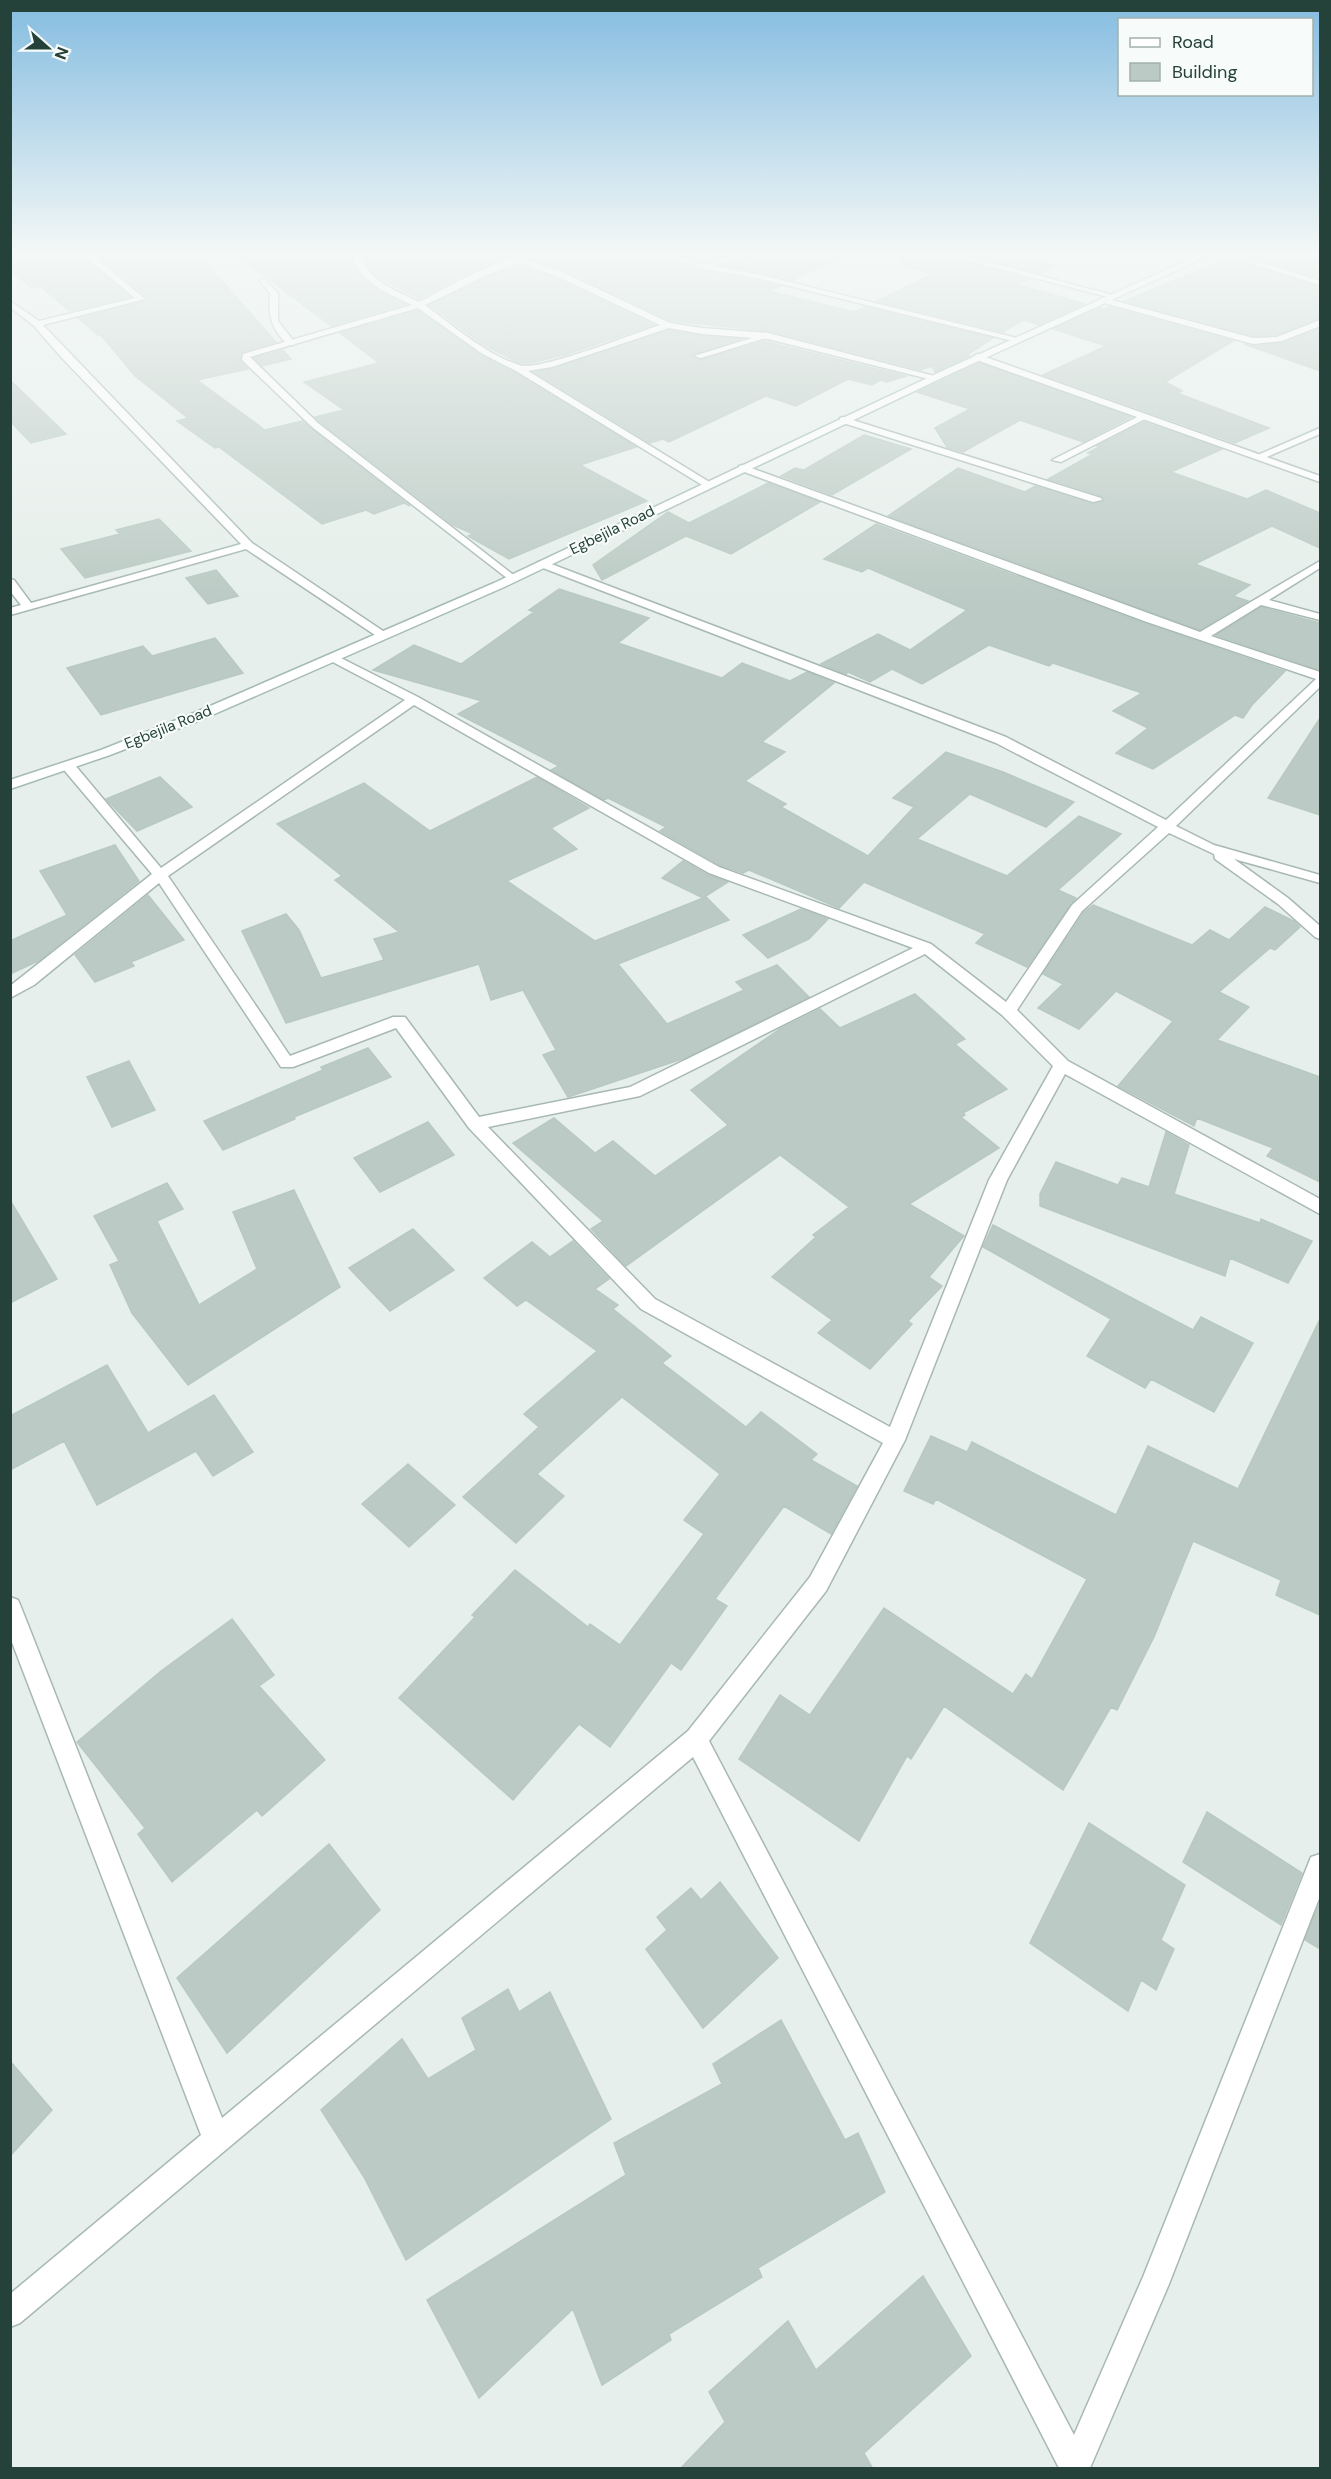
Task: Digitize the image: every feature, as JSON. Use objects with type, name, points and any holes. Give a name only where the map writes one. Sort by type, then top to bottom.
[{"type":"street","points":[[79,371],[248,545],[382,635]]},
{"type":"street","points":[[257,371],[315,425],[512,579]]},
{"type":"street","points":[[522,371],[707,485]]},
{"type":"street","points":[[908,371],[933,377]]},
{"type":"street","name":"Egbejila Road","points":[[10,785],[69,766],[201,715],[333,659],[382,635],[512,579],[947,371]]},
{"type":"street","points":[[1016,371],[1320,479]]},
{"type":"street","points":[[1057,460],[1146,416]]},
{"type":"street","points":[[843,420],[1097,500]]},
{"type":"street","points":[[1258,457],[1320,431]]},
{"type":"street","points":[[743,468],[1148,619],[1320,676]]},
{"type":"street","points":[[10,612],[248,545]]},
{"type":"street","points":[[542,564],[1001,740],[1169,825],[1209,848],[1283,901],[1320,934]]},
{"type":"street","points":[[1202,636],[1320,564]]},
{"type":"street","points":[[10,582],[28,607]]},
{"type":"street","points":[[1258,601],[1320,617]]},
{"type":"street","points":[[333,659],[414,700],[714,870],[926,946],[1008,1011],[1062,1065],[1320,1207]]},
{"type":"street","points":[[1008,1011],[1077,908],[1169,825],[1320,681]]},
{"type":"street","points":[[10,993],[29,981],[160,875],[414,700]]},
{"type":"street","points":[[69,766],[160,875],[287,1063],[399,1021],[475,1124],[648,1304],[895,1440]]},
{"type":"street","points":[[1209,848],[1320,879]]},
{"type":"street","points":[[475,1124],[634,1092],[926,946]]},
{"type":"street","points":[[10,2313],[696,1739],[818,1584],[895,1440],[998,1180],[1062,1065]]},
{"type":"street","points":[[10,1607],[216,2139]]},
{"type":"street","points":[[696,1739],[1075,2468]]},
{"type":"street","points":[[1075,2468],[1155,2284],[1320,1866]]},
{"type":"building","points":[[131,371],[240,371],[197,380],[265,430],[302,421],[410,506],[404,503],[374,514],[366,510],[322,524],[219,447],[215,448],[177,421],[188,418]]},
{"type":"building","points":[[349,371],[511,371],[636,447],[580,465],[647,501],[509,559],[468,536],[473,534],[453,525],[319,421],[315,417],[344,410],[304,382]]},
{"type":"building","points":[[884,371],[906,376],[887,382],[880,380],[872,385],[848,379],[796,406],[766,396],[669,442],[663,439],[650,443],[534,372]]},
{"type":"building","points":[[963,371],[1001,371],[1131,417],[1083,442],[1020,420],[963,452],[947,447],[935,428],[970,409],[917,392]]},
{"type":"building","points":[[1052,371],[1184,371],[1165,382],[1182,391],[1177,393],[1269,428],[1235,443],[1043,375]]},
{"type":"building","points":[[10,380],[66,434],[31,443],[10,421]]},
{"type":"building","points":[[1144,422],[1222,449],[1171,472],[1247,499],[1266,490],[1320,513],[1320,548],[1272,526],[1195,564],[1250,585],[1233,596],[1248,601],[1200,630],[888,516],[958,468],[1025,492],[1035,486],[1092,504],[1102,502],[1104,499],[1102,496],[1048,479],[1093,454],[1088,453],[1099,447],[1097,446]]},
{"type":"building","points":[[864,435],[911,449],[832,495],[781,476],[795,468],[804,470]]},
{"type":"building","points":[[768,483],[820,502],[731,554],[686,536],[602,580],[593,565],[668,512],[689,523]]},
{"type":"building","points":[[159,519],[191,551],[85,578],[61,549],[120,534],[116,530]]},
{"type":"building","points":[[876,524],[1143,623],[1285,671],[1252,705],[1243,718],[1235,715],[1153,769],[1116,753],[1148,728],[1113,711],[1142,693],[1053,663],[1049,666],[989,645],[922,684],[892,669],[870,682],[848,672],[846,674],[821,664],[878,634],[910,650],[967,610],[868,568],[862,572],[824,559]]},
{"type":"building","points":[[216,570],[238,596],[208,604],[186,578]]},
{"type":"building","points":[[559,589],[649,618],[618,643],[722,678],[742,663],[790,681],[807,672],[834,683],[762,742],[785,752],[745,781],[786,804],[781,807],[868,856],[914,807],[893,798],[946,752],[1003,772],[1074,802],[1046,827],[970,794],[917,839],[1007,876],[1079,816],[1121,834],[1058,890],[1076,898],[1027,967],[976,943],[985,934],[864,882],[839,908],[749,870],[743,873],[720,865],[660,831],[666,827],[608,798],[604,800],[551,770],[559,766],[458,714],[482,701],[373,670],[414,645],[461,664],[534,612],[529,610]]},
{"type":"building","points":[[1261,607],[1320,623],[1320,670],[1216,635]]},
{"type":"building","points":[[215,638],[243,673],[101,715],[67,668],[143,646],[152,656]]},
{"type":"building","points":[[1320,718],[1320,815],[1268,798]]},
{"type":"building","points":[[160,777],[192,807],[137,831],[106,799]]},
{"type":"building","points":[[537,777],[589,808],[551,828],[577,849],[507,881],[595,941],[706,897],[729,920],[618,964],[667,1024],[744,990],[736,982],[777,965],[809,997],[685,1058],[568,1097],[543,1055],[556,1050],[523,990],[491,1000],[479,964],[286,1023],[242,931],[286,914],[299,930],[321,978],[384,960],[374,939],[399,932],[335,880],[342,876],[277,824],[364,783],[430,831]]},
{"type":"building","points":[[115,845],[139,881],[38,961],[10,974],[10,941],[67,915],[40,871]]},
{"type":"building","points":[[683,861],[708,875],[728,882],[703,898],[662,878]]},
{"type":"building","points":[[148,895],[184,940],[131,962],[134,966],[95,982],[75,955]]},
{"type":"building","points":[[1093,905],[1192,945],[1210,930],[1229,940],[1265,907],[1294,921],[1300,927],[1275,950],[1270,948],[1219,992],[1249,1007],[1217,1040],[1320,1077],[1320,1182],[1267,1156],[1273,1148],[1197,1118],[1194,1126],[1118,1086],[1173,1021],[1116,991],[1079,1029],[1038,1008],[1063,984],[1043,974],[1084,912]]},
{"type":"building","points":[[801,909],[828,919],[809,939],[768,958],[743,935]]},
{"type":"building","points":[[915,994],[965,1039],[955,1044],[1007,1089],[963,1113],[965,1115],[961,1117],[999,1148],[909,1204],[964,1236],[929,1277],[942,1286],[908,1321],[912,1324],[870,1369],[818,1333],[832,1320],[772,1277],[816,1237],[813,1235],[849,1207],[780,1155],[626,1266],[591,1229],[603,1221],[513,1143],[554,1118],[595,1153],[613,1141],[655,1176],[728,1125],[691,1090],[780,1029],[820,1009],[840,1028]]},
{"type":"building","points":[[368,1048],[391,1077],[294,1117],[295,1119],[223,1150],[204,1121],[323,1070],[321,1067]]},
{"type":"building","points":[[129,1061],[155,1110],[112,1127],[87,1077]]},
{"type":"building","points":[[428,1122],[454,1155],[380,1192],[354,1158]]},
{"type":"building","points":[[1166,1132],[1189,1145],[1174,1194],[1260,1223],[1261,1219],[1312,1241],[1288,1283],[1230,1258],[1225,1276],[1040,1206],[1040,1194],[1056,1162],[1118,1185],[1122,1178],[1149,1187]]},
{"type":"building","points":[[167,1183],[183,1209],[157,1221],[199,1305],[257,1269],[233,1212],[294,1190],[340,1287],[188,1385],[132,1313],[110,1265],[119,1261],[94,1216]]},
{"type":"building","points":[[10,1200],[57,1279],[10,1303]]},
{"type":"building","points":[[993,1225],[1193,1330],[1201,1317],[1253,1343],[1214,1412],[1151,1379],[1145,1388],[1087,1356],[1111,1319],[983,1247]]},
{"type":"building","points":[[413,1229],[454,1270],[390,1311],[349,1268]]},
{"type":"building","points":[[573,1241],[609,1279],[595,1289],[618,1305],[613,1309],[671,1356],[662,1363],[746,1427],[761,1412],[817,1454],[811,1460],[857,1486],[831,1534],[784,1506],[715,1599],[727,1606],[681,1670],[671,1663],[610,1747],[579,1724],[513,1800],[399,1698],[475,1617],[472,1615],[515,1570],[588,1627],[590,1624],[620,1645],[704,1534],[684,1520],[720,1474],[622,1397],[537,1474],[564,1496],[516,1543],[463,1497],[539,1427],[524,1414],[597,1351],[526,1300],[517,1306],[484,1278],[532,1242],[550,1257]]},
{"type":"building","points":[[1320,1319],[1320,1615],[1276,1595],[1281,1580],[1193,1541],[1154,1637],[1117,1710],[1111,1707],[1063,1790],[944,1706],[911,1759],[907,1756],[859,1841],[739,1759],[780,1695],[810,1715],[884,1608],[1013,1694],[1026,1674],[1032,1679],[1087,1579],[936,1499],[933,1504],[904,1491],[931,1436],[967,1452],[972,1442],[1116,1515],[1148,1446],[1238,1489]]},
{"type":"building","points":[[107,1365],[148,1433],[214,1395],[253,1452],[213,1476],[196,1451],[97,1505],[64,1441],[10,1470],[10,1416]]},
{"type":"building","points":[[408,1464],[455,1505],[409,1547],[362,1504]]},
{"type":"building","points":[[232,1619],[274,1675],[259,1686],[325,1760],[262,1816],[257,1810],[172,1882],[138,1834],[145,1828],[77,1742],[161,1671]]},
{"type":"building","points":[[1207,1812],[1302,1873],[1281,1925],[1183,1862]]},
{"type":"building","points":[[1089,1823],[1185,1885],[1161,1940],[1174,1949],[1156,1990],[1141,1980],[1128,2011],[1030,1943]]},
{"type":"building","points":[[329,1844],[380,1910],[227,2053],[177,1978]]},
{"type":"building","points":[[720,1882],[778,1958],[703,2028],[646,1949],[667,1930],[657,1917],[691,1888],[701,1900]]},
{"type":"building","points":[[1320,1901],[1320,1949],[1305,1940]]},
{"type":"building","points":[[508,1989],[519,2012],[550,1992],[611,2119],[406,2260],[364,2177],[321,2110],[402,2039],[428,2079],[476,2050],[462,2018]]},
{"type":"building","points":[[781,2020],[845,2140],[858,2133],[885,2192],[758,2268],[762,2277],[669,2334],[671,2340],[602,2385],[573,2309],[479,2398],[427,2300],[626,2175],[614,2143],[722,2084],[713,2064]]},
{"type":"building","points":[[10,2061],[52,2110],[10,2156]]},
{"type":"building","points":[[923,2276],[971,2356],[864,2453],[873,2469],[680,2469],[725,2422],[709,2392],[788,2321],[816,2370]]}]
